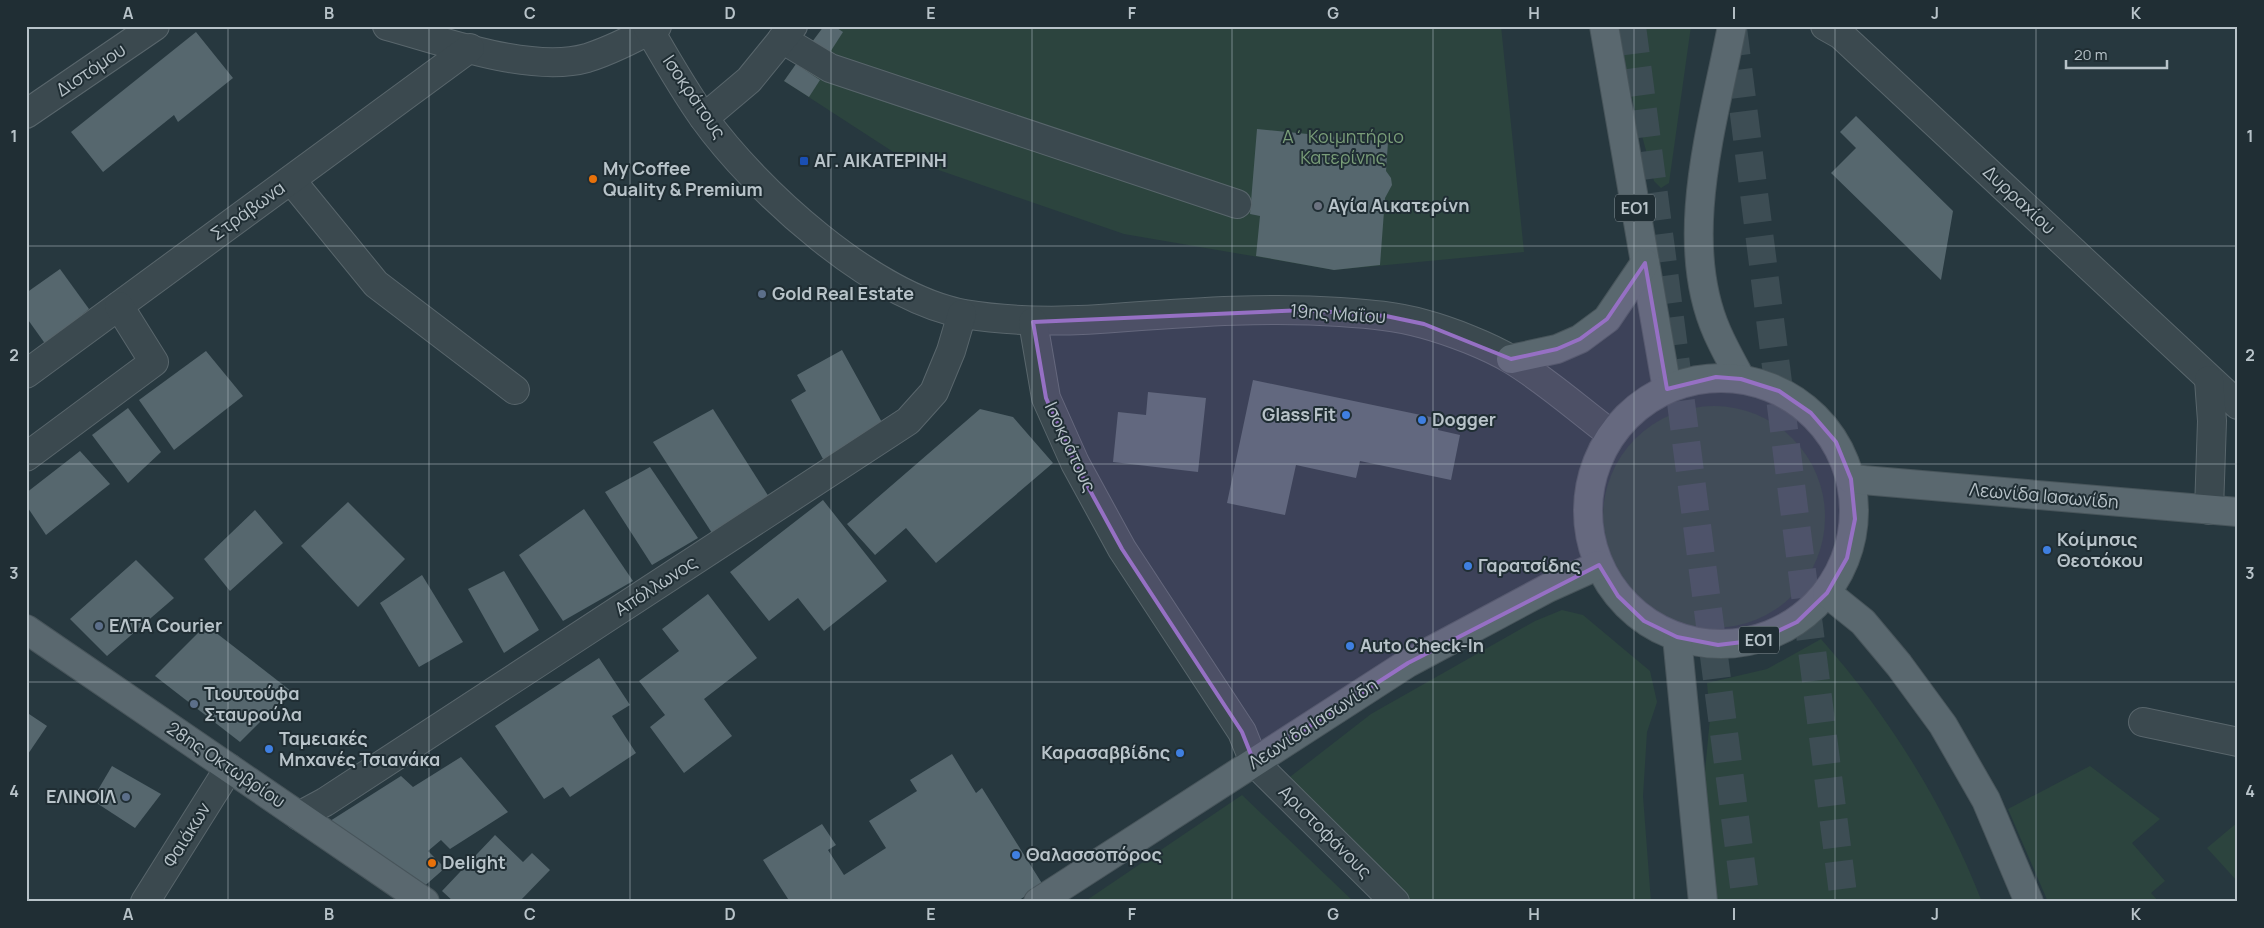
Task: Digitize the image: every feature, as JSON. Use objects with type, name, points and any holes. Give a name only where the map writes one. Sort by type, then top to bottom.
[{"type":"main road","name":"ΕΟ1","points":[[1604,26],[1667,389]]},
{"type":"main road","points":[[1732,26],[1701,180],[1699,245],[1705,294],[1716,332],[1741,379]]},
{"type":"main road","points":[[1512,359],[1557,349],[1580,339],[1607,318],[1645,263]]},
{"type":"main road","name":"ΕΟ1","points":[[1716,378],[1741,379],[1779,391],[1812,413],[1836,442],[1851,479],[1855,519],[1847,558],[1828,593],[1797,622],[1759,640],[1718,645],[1677,637],[1644,621],[1618,596],[1599,565],[1588,532],[1588,498],[1595,464],[1611,434],[1636,408],[1667,389],[1691,381],[1716,378]]},
{"type":"main road","name":"Λεωνίδα Ιασωνίδη","points":[[1851,479],[2238,512]]},
{"type":"main road","name":"Λεωνίδα Ιασωνίδη","points":[[1038,902],[1408,663],[1548,588],[1599,565]]},
{"type":"main road","points":[[1828,593],[1863,622],[1899,665],[1943,726],[1986,800],[2029,902]]},
{"type":"main road","name":"28ης Οκτωβρίου","points":[[26,629],[425,902]]},
{"type":"main road","points":[[1677,637],[1703,902]]},
{"type":"street","name":"Διστόμου","points":[[26,114],[155,26]]},
{"type":"street","points":[[386,26],[521,61],[547,63],[587,58],[651,28]]},
{"type":"street","name":"Δυρραχίου","points":[[1825,26],[1841,35],[2238,405]]},
{"type":"street","name":"Ισοκράτους","points":[[651,28],[704,118],[748,170],[789,210],[832,247],[877,278],[917,298],[962,314],[1033,322],[1046,398],[1075,462],[1122,549],[1242,732],[1254,762]]},
{"type":"street","points":[[704,118],[749,80],[788,32],[830,68],[1237,204]]},
{"type":"street","name":"Στράβωνα","points":[[26,374],[470,48]]},
{"type":"street","points":[[291,180],[376,284],[515,390]]},
{"type":"street","points":[[26,457],[154,362],[119,306]]},
{"type":"street","name":"19ης Μαΐου","points":[[1033,322],[1176,314],[1305,310],[1386,316],[1434,327],[1512,359],[1611,434]]},
{"type":"street","name":"Απόλλωνος","points":[[299,816],[333,797],[908,421],[934,392],[951,351],[962,314]]},
{"type":"street","points":[[2209,380],[2212,421],[2209,510]]},
{"type":"street","points":[[2144,722],[2238,742]]},
{"type":"street","name":"Αριστοφάνους","points":[[1254,762],[1395,902]]},
{"type":"street","name":"Φαιάκων","points":[[145,902],[229,768]]},
{"type":"highlighted area","points":[[1645,263],[1667,389],[1716,377],[1741,379],[1779,391],[1811,413],[1836,442],[1851,479],[1855,519],[1847,558],[1827,593],[1797,622],[1759,640],[1718,645],[1677,637],[1644,621],[1618,596],[1599,565],[1408,663],[1254,762],[1242,732],[1122,549],[1075,463],[1046,398],[1033,322],[1305,310],[1386,316],[1424,324],[1511,359],[1557,349],[1580,339],[1607,319]]},
{"type":"green space","name":"Α΄ Κοιμητήριο Κατερίνης","points":[[824,26],[1501,26],[1524,252],[1334,270],[1124,234],[901,157],[784,81]]},
{"type":"green space","points":[[1613,26],[1691,26],[1669,183],[1661,188],[1654,181]]},
{"type":"green space","points":[[1703,406],[1725,406],[1756,414],[1776,425],[1793,438],[1806,455],[1817,475],[1823,495],[1825,517],[1823,539],[1817,559],[1806,579],[1793,596],[1776,609],[1756,620],[1725,628],[1703,628],[1672,620],[1652,609],[1635,596],[1622,579],[1611,559],[1603,528],[1603,506],[1611,475],[1622,455],[1635,438],[1652,425],[1672,414]]},
{"type":"green space","points":[[1562,610],[1583,615],[1650,671],[1657,702],[1647,732],[1643,796],[1651,902],[1405,902],[1286,780],[1371,714],[1535,621]]},
{"type":"green space","points":[[1821,639],[1870,699],[1913,763],[1951,831],[1982,902],[1714,902],[1704,782],[1710,718],[1707,683],[1767,669]]},
{"type":"green space","points":[[2090,766],[2160,819],[2132,843],[2165,881],[2151,893],[2159,902],[2048,902],[2008,809]]},
{"type":"green space","points":[[1242,795],[1354,902],[1084,902]]},
{"type":"green space","points":[[2238,822],[2238,882],[2207,848]]},
{"type":"building","points":[[824,26],[834,26],[843,32],[827,57],[809,46]]},
{"type":"building","points":[[196,32],[233,78],[178,122],[174,115],[103,172],[71,132]]},
{"type":"building","points":[[796,64],[820,80],[809,97],[784,81]]},
{"type":"building","points":[[1856,116],[1953,211],[1941,280],[1831,173],[1856,148],[1840,132]]},
{"type":"building","name":"Αγία Αικατερίνη","points":[[1257,129],[1388,142],[1386,171],[1391,178],[1392,185],[1385,198],[1380,265],[1334,270],[1256,256],[1260,216],[1250,214]]},
{"type":"building","points":[[60,269],[89,309],[46,345],[26,317],[26,293]]},
{"type":"building","points":[[842,350],[884,426],[823,459],[791,400],[806,391],[797,375]]},
{"type":"building","points":[[206,351],[243,396],[174,450],[139,400]]},
{"type":"building","points":[[1253,380],[1440,419],[1438,430],[1460,435],[1451,480],[1360,461],[1356,478],[1296,465],[1285,515],[1227,503]]},
{"type":"building","points":[[1148,392],[1206,398],[1198,472],[1113,462],[1118,412],[1146,415]]},
{"type":"building","points":[[128,408],[161,452],[128,483],[92,435]]},
{"type":"building","points":[[713,409],[769,497],[712,533],[653,442]]},
{"type":"building","points":[[980,409],[1013,417],[1053,463],[936,563],[906,528],[875,555],[847,524]]},
{"type":"building","points":[[80,451],[110,484],[46,535],[26,505],[26,493]]},
{"type":"building","points":[[650,467],[698,538],[652,565],[605,492]]},
{"type":"building","points":[[823,500],[887,581],[824,631],[798,598],[769,621],[730,572]]},
{"type":"building","points":[[348,502],[405,559],[358,607],[301,546]]},
{"type":"building","points":[[584,509],[633,581],[563,621],[519,555]]},
{"type":"building","points":[[255,510],[283,543],[230,591],[204,559]]},
{"type":"building","points":[[136,560],[174,598],[107,656],[70,619]]},
{"type":"building","points":[[504,571],[539,630],[504,653],[468,589]]},
{"type":"building","points":[[422,575],[463,642],[419,667],[380,603]]},
{"type":"building","points":[[708,594],[757,658],[704,699],[732,736],[684,773],[650,727],[665,715],[639,681],[679,651],[662,629]]},
{"type":"building","points":[[206,625],[291,691],[240,742],[155,676]]},
{"type":"building","points":[[599,658],[630,705],[612,716],[636,753],[570,797],[563,787],[544,799],[495,726]]},
{"type":"building","points":[[26,712],[47,726],[26,757]]},
{"type":"building","points":[[952,754],[976,793],[982,788],[1043,885],[1016,902],[790,902],[763,860],[822,824],[836,845],[828,850],[844,875],[886,848],[869,821],[917,791],[910,780]]},
{"type":"building","points":[[461,757],[508,812],[450,849],[441,840],[428,851],[445,868],[420,890],[330,821],[401,776],[413,787]]},
{"type":"building","name":"ΕΛΙΝΟΙΛ","points":[[112,766],[161,794],[135,828],[92,800]]},
{"type":"building","points":[[495,835],[523,862],[532,853],[550,870],[519,902],[454,902],[442,891]]},
{"type":"tunnel","points":[[1632,26],[1746,902]]},
{"type":"tunnel","points":[[1733,28],[1844,902]]},
{"type":"place","name":"ΑΓ. ΑΙΚΑΤΕΡΙΝΗ","points":[[804,161]]},
{"type":"place","name":"My Coffee Quality & Premium","points":[[593,179]]},
{"type":"place","name":"Αγία Αικατερίνη","points":[[1318,206]]},
{"type":"place","name":"Gold Real Estate","points":[[762,294]]},
{"type":"place","name":"Glass Fit","points":[[1346,415]]},
{"type":"place","name":"Dogger","points":[[1422,420]]},
{"type":"place","name":"Κοίμησις Θεοτόκου","points":[[2047,550]]},
{"type":"place","name":"Γαρατσίδης","points":[[1468,566]]},
{"type":"place","name":"ΕΛΤΑ Courier","points":[[99,626]]},
{"type":"place","name":"Auto Check-In","points":[[1350,646]]},
{"type":"place","name":"Τιουτούφα Σταυρούλα","points":[[194,704]]},
{"type":"place","name":"Ταμειακές Μηχανές Τσιανάκα","points":[[269,749]]},
{"type":"place","name":"Καρασαββίδης","points":[[1180,753]]},
{"type":"place","name":"ΕΛΙΝΟΙΛ","points":[[126,797]]},
{"type":"place","name":"Θαλασσοπόρος","points":[[1016,855]]},
{"type":"place","name":"Delight","points":[[432,863]]}]
